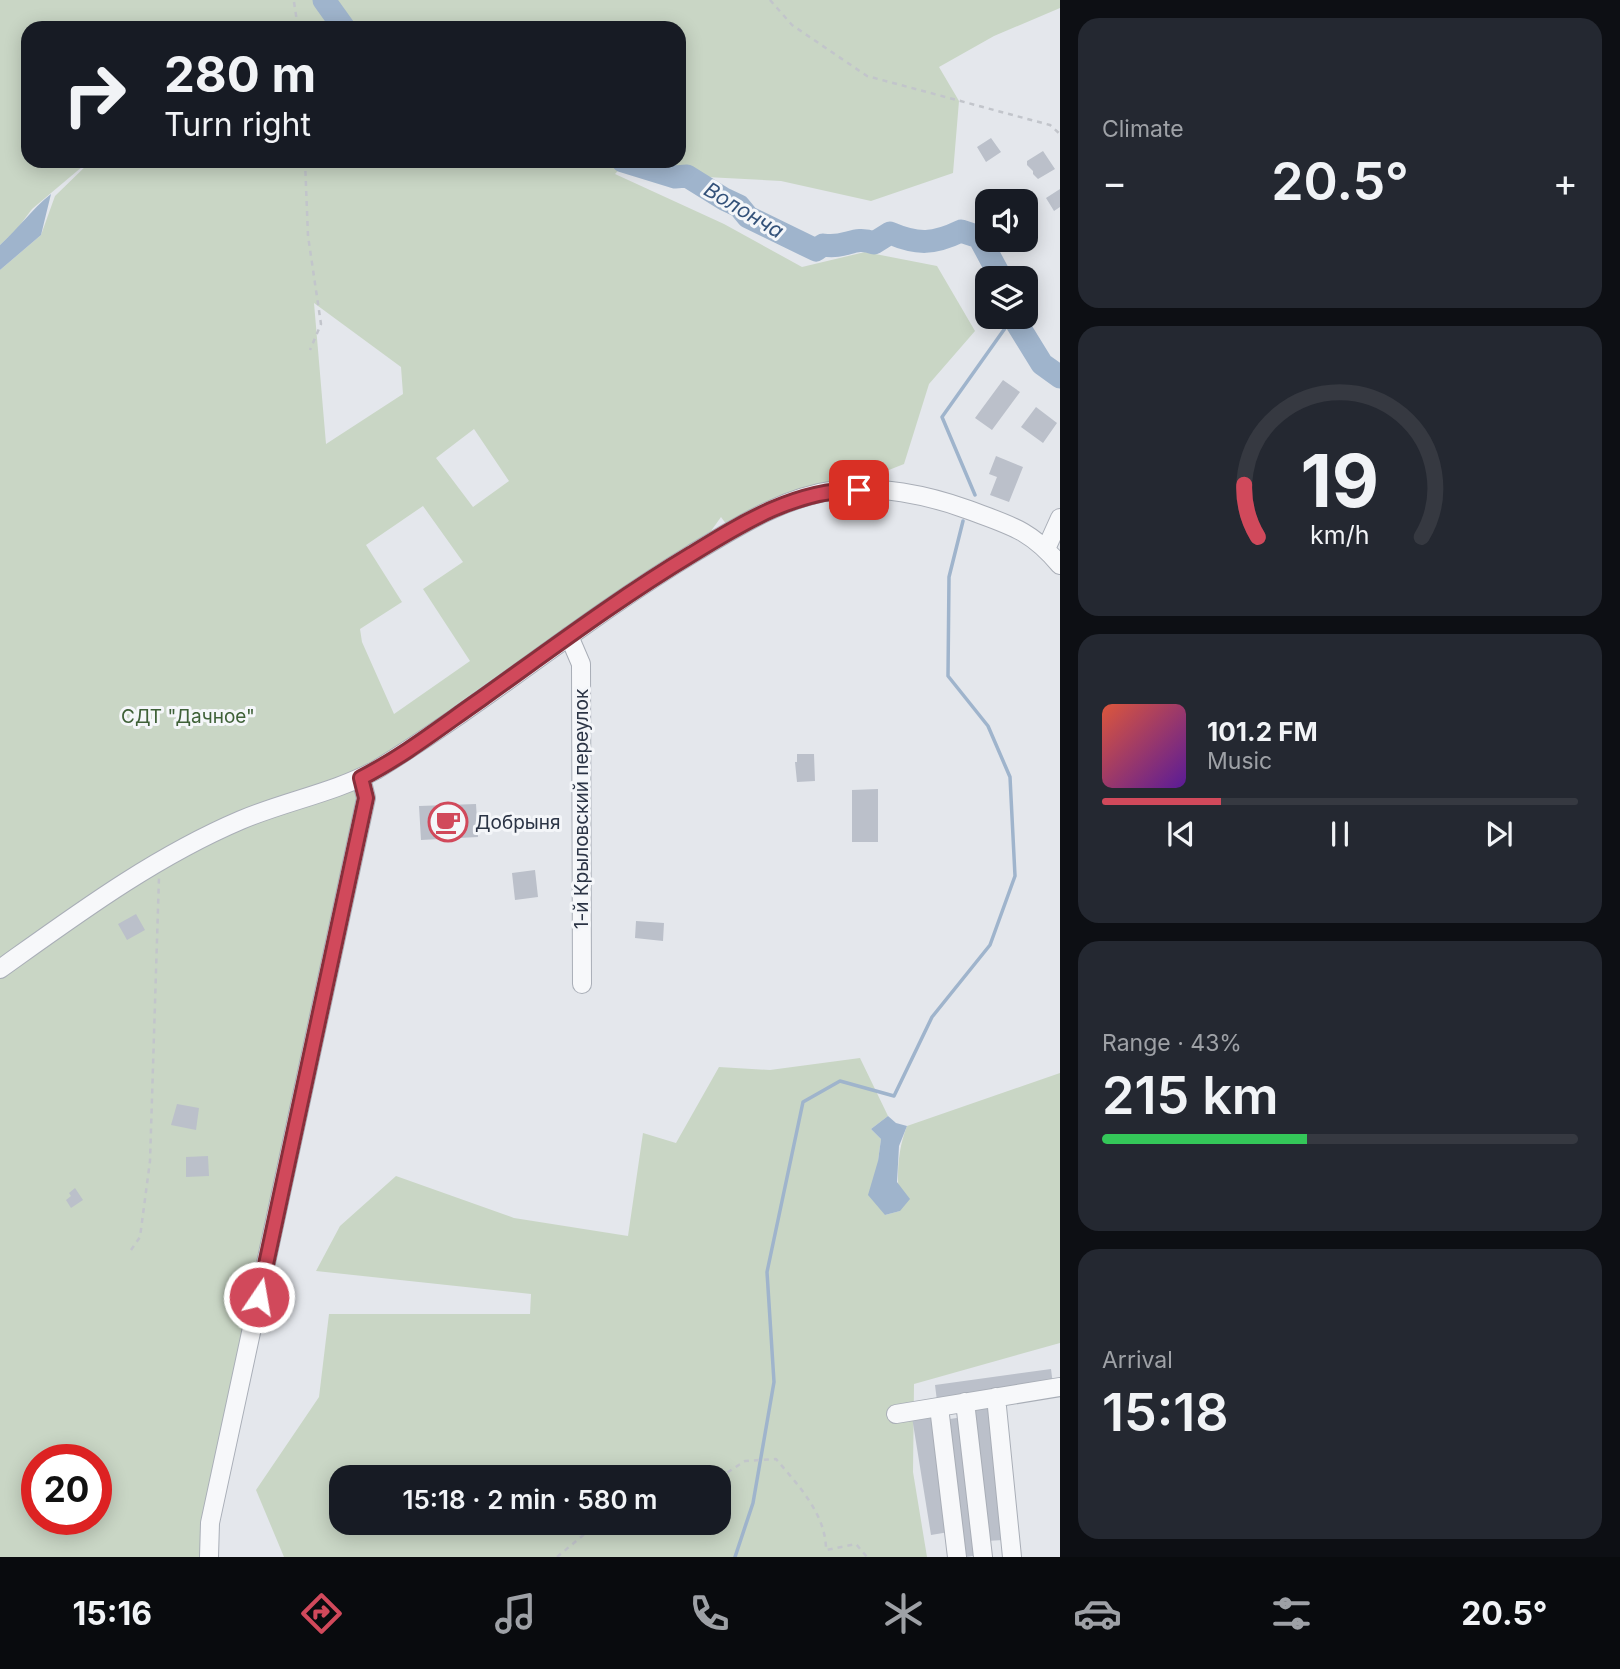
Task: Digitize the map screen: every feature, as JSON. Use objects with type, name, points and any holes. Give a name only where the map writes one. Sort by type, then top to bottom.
[{"type":"street","points":[[0,969],[153,864],[242,819],[335,790],[405,752],[645,582],[738,526],[788,501],[837,490],[904,491],[954,505],[1023,531],[1046,549],[1060,565]]},
{"type":"street","points":[[1046,549],[1060,518]]},
{"type":"street","name":"1-й Крыловский переулок","points":[[569,636],[581,664],[582,984]]},
{"type":"street","points":[[209,1557],[210,1523],[366,798],[361,778]]},
{"type":"street","points":[[896,1414],[1060,1387]]},
{"type":"street","points":[[996,1397],[1012,1557]]},
{"type":"street","points":[[965,1402],[983,1557]]},
{"type":"street","points":[[939,1407],[957,1557]]},
{"type":"path","points":[[770,0],[792,24],[867,76],[1050,125],[1060,134]]},
{"type":"path","points":[[294,2],[297,21]]},
{"type":"path","points":[[305,168],[308,236],[321,324],[310,350]]},
{"type":"path","points":[[131,1250],[140,1237],[150,1161],[160,880],[153,864]]},
{"type":"path","points":[[731,1470],[745,1461],[776,1459],[806,1493],[826,1536],[826,1550],[856,1545],[867,1557]]},
{"type":"path","points":[[557,1557],[583,1535]]},
{"type":"green space","points":[[0,0],[1060,0],[1060,8],[994,36],[939,67],[959,101],[953,173],[871,201],[781,181],[687,176],[677,168],[686,168],[686,21],[21,21],[21,168],[81,168],[32,209],[0,245]]},
{"type":"green space","name":"СДТ \"Дачное\"","points":[[84,168],[621,168],[615,174],[724,224],[802,267],[865,252],[937,266],[975,331],[929,384],[904,464],[732,532],[721,517],[711,531],[623,588],[494,678],[369,772],[209,1557],[0,1557],[0,270],[41,235],[55,196]],"holes":[[[314,303],[401,367],[403,394],[326,444]],[[474,429],[509,481],[473,507],[436,458]],[[423,506],[463,562],[423,589],[470,661],[394,714],[362,642],[360,629],[402,602],[366,545]]]},
{"type":"green space","points":[[860,1058],[888,1116],[871,1129],[881,1139],[878,1161],[885,1215],[900,1211],[898,1168],[907,1126],[1060,1073],[1060,1343],[914,1384],[913,1472],[927,1557],[284,1557],[256,1490],[319,1397],[329,1314],[530,1314],[531,1294],[316,1271],[340,1226],[396,1176],[514,1218],[628,1236],[643,1133],[676,1143],[719,1067],[770,1070]]},
{"type":"water","points":[[51,194],[41,235],[0,270],[0,245]]},
{"type":"water","points":[[888,1116],[896,1123],[907,1126],[899,1146],[897,1182],[910,1199],[900,1211],[885,1215],[868,1195],[881,1139],[871,1129]]},
{"type":"building","points":[[991,138],[1001,152],[986,162],[977,147]]},
{"type":"building","points":[[1043,151],[1055,169],[1038,179],[1027,161]]},
{"type":"building","points":[[1060,189],[1060,207],[1054,211],[1046,198]]},
{"type":"building","points":[[1003,380],[1020,392],[992,430],[975,418]]},
{"type":"building","points":[[1036,407],[1057,423],[1043,443],[1021,427]]},
{"type":"building","points":[[996,456],[1023,467],[1009,502],[990,495],[997,477],[989,474]]},
{"type":"building","points":[[797,754],[814,754],[815,781],[797,782]]},
{"type":"building","points":[[878,789],[878,842],[852,842],[852,790]]},
{"type":"building","name":"Добрыня","points":[[476,804],[478,837],[421,840],[419,806]]},
{"type":"building","points":[[535,870],[538,897],[515,900],[512,873]]},
{"type":"building","points":[[136,914],[145,930],[127,940],[118,924]]},
{"type":"building","points":[[636,921],[664,923],[663,941],[635,938]]},
{"type":"building","points":[[177,1104],[199,1108],[196,1130],[171,1125]]},
{"type":"building","points":[[208,1156],[209,1176],[186,1177],[186,1157]]},
{"type":"building","points":[[75,1188],[83,1200],[71,1208],[66,1200]]},
{"type":"building","points":[[1051,1369],[1053,1385],[937,1401],[935,1385]]},
{"type":"building","points":[[990,1405],[1003,1540],[986,1541],[973,1407]]},
{"type":"building","points":[[930,1408],[949,1532],[931,1535],[911,1411]]},
{"type":"building","points":[[963,1417],[979,1555],[966,1557],[950,1419]]},
{"type":"waterway","name":"Волонча","points":[[324,0],[339,21]]},
{"type":"waterway","name":"Волонча","points":[[646,168],[675,177],[687,176],[739,206],[748,217],[816,250],[823,245],[861,240],[874,243],[890,233],[909,240],[934,241],[961,231],[979,237],[995,266]]},
{"type":"waterway","points":[[975,495],[942,417],[1004,329]]},
{"type":"waterway","name":"Волонча","points":[[1020,329],[1042,364],[1060,377]]},
{"type":"waterway","points":[[735,1557],[753,1503],[774,1382],[767,1272],[803,1102],[840,1081],[894,1096],[932,1017],[990,945],[1015,876],[1010,777],[988,726],[948,676],[949,577],[963,521]]},
{"type":"place","name":"Добрыня","points":[[448,822]]},
{"type":"route","points":[[259,1297],[366,798],[361,778],[411,748],[645,582],[738,526],[788,501],[837,490],[859,490]]}]
